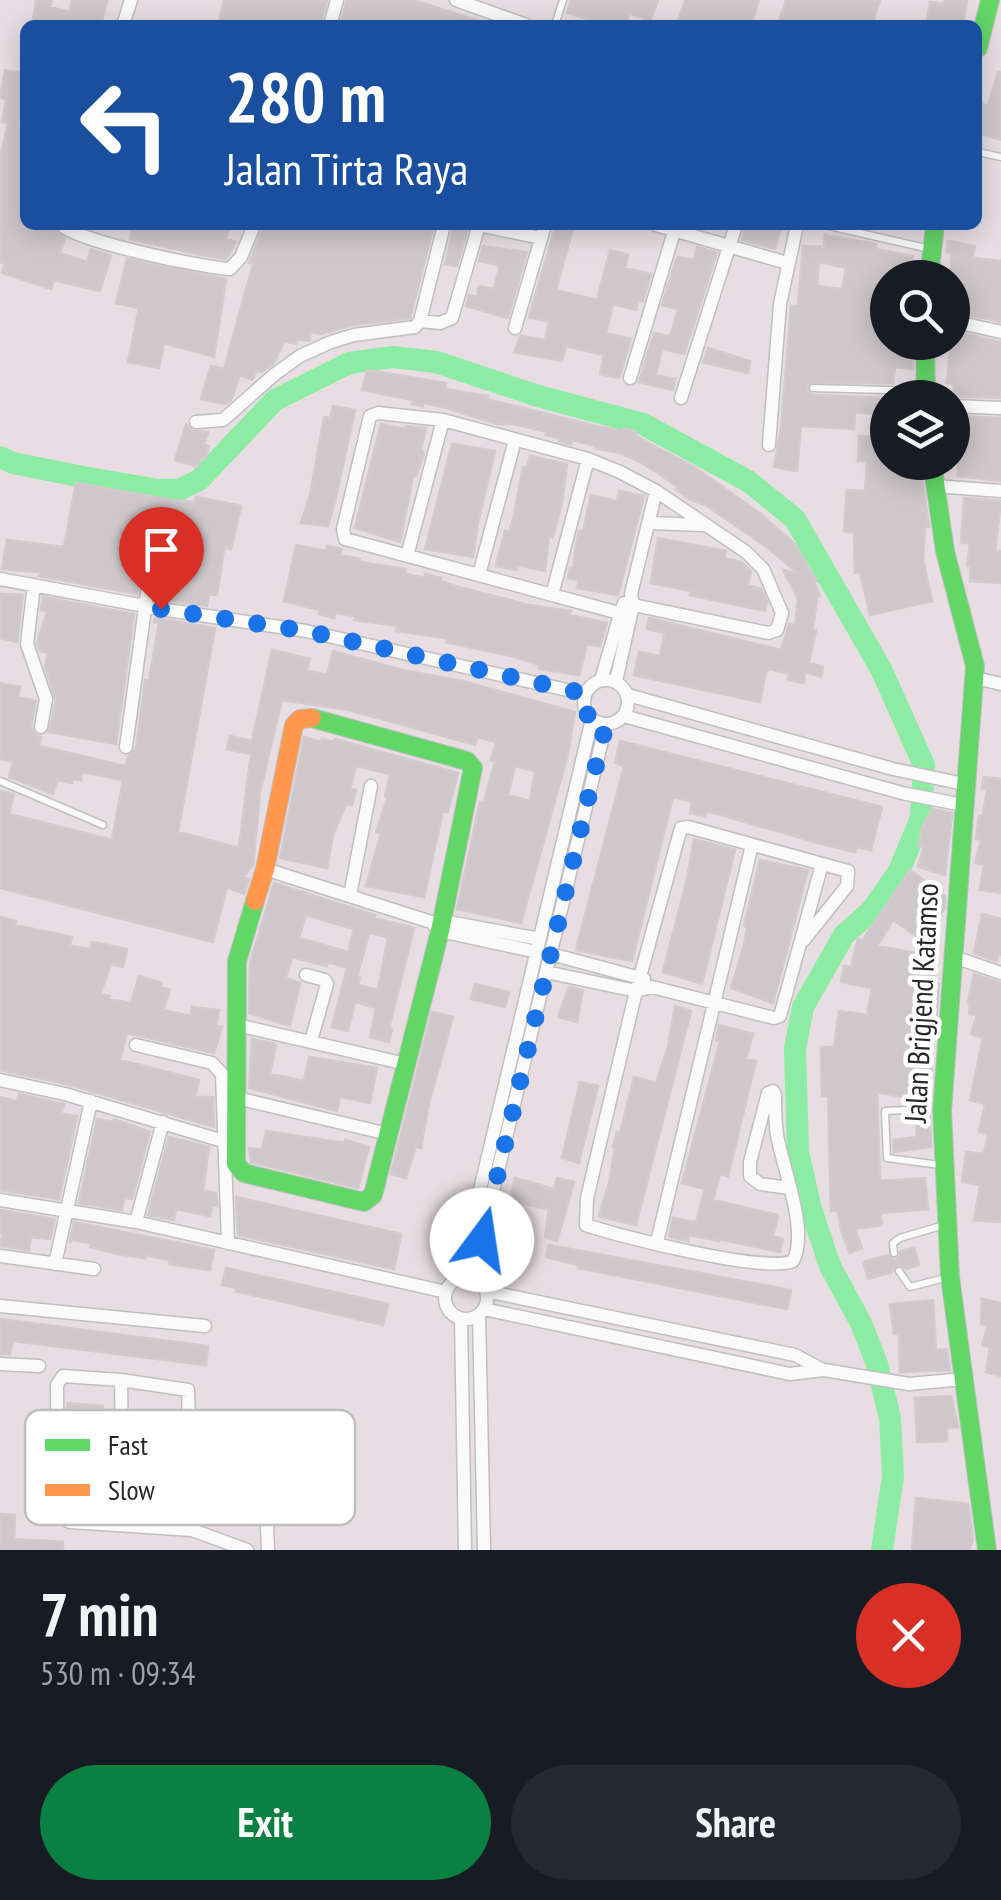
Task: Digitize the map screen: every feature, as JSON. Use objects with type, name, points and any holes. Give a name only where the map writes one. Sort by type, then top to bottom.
[{"type":"street","points":[[456,0],[496,20]]},
{"type":"street","points":[[982,32],[990,0]]},
{"type":"street","points":[[67,230],[115,245],[230,269],[241,258],[252,230]]},
{"type":"street","points":[[196,422],[223,420],[300,356],[354,335],[411,330],[420,321],[443,230]]},
{"type":"street","points":[[420,321],[440,323],[452,318],[478,230]]},
{"type":"street","points":[[630,378],[674,230]]},
{"type":"street","points":[[681,230],[788,262]]},
{"type":"street","points":[[681,398],[735,230]]},
{"type":"street","points":[[769,446],[780,304],[796,230]]},
{"type":"street","points":[[930,260],[935,230]]},
{"type":"street","points":[[516,328],[543,232]]},
{"type":"street","points":[[970,325],[1001,332]]},
{"type":"street","points":[[970,407],[1001,408]]},
{"type":"street","points":[[372,414],[443,420],[588,459],[656,492],[746,552],[764,569],[782,613],[776,630],[768,633],[552,595],[343,536],[372,414]]},
{"type":"street","points":[[407,556],[443,420]]},
{"type":"street","points":[[479,575],[515,440]]},
{"type":"street","points":[[552,595],[588,459]]},
{"type":"street","name":"Jalan Brigjend Katamso","points":[[934,480],[948,567],[972,644],[975,678],[951,956],[942,1165],[950,1277],[991,1528],[987,1550]]},
{"type":"street","points":[[935,486],[1001,491]]},
{"type":"street","points":[[0,579],[306,631],[585,694],[608,681],[656,492]]},
{"type":"street","points":[[126,747],[157,520]]},
{"type":"street","points":[[650,523],[705,525]]},
{"type":"street","points":[[34,584],[27,644],[46,702],[41,727]]},
{"type":"street","points":[[975,678],[1001,684]]},
{"type":"street","points":[[608,681],[628,695],[892,769],[964,784]]},
{"type":"street","points":[[585,694],[584,708],[592,719],[606,724],[624,716],[895,791],[963,804]]},
{"type":"street","points":[[624,716],[628,695]]},
{"type":"street","points":[[312,718],[472,766],[406,1064],[373,1196],[364,1202],[242,1172],[236,1164],[237,961],[264,870],[294,725],[300,719],[312,718]]},
{"type":"street","points":[[466,1278],[592,719]]},
{"type":"street","points":[[0,1200],[136,1222],[446,1292],[466,1278],[546,972],[542,948],[606,724]]},
{"type":"street","points":[[841,776],[846,756]]},
{"type":"street","points":[[892,769],[895,791]]},
{"type":"street","points":[[350,895],[371,786]]},
{"type":"street","points":[[789,1188],[760,1184],[750,1176],[750,1162],[770,1091],[775,1095],[777,1136],[789,1188],[799,1239],[790,1263],[749,1262],[587,1226],[584,1220],[636,991],[680,828],[848,871],[850,880],[803,941]]},
{"type":"street","points":[[657,1242],[752,845]]},
{"type":"street","points":[[546,972],[636,991],[652,987],[774,1018],[780,1016],[822,864]]},
{"type":"street","points":[[264,870],[438,924],[641,976],[652,987]]},
{"type":"street","points":[[951,956],[1001,973]]},
{"type":"street","points":[[306,974],[326,980],[327,984],[311,1041]]},
{"type":"street","points":[[238,1025],[406,1064]]},
{"type":"street","points":[[136,1045],[219,1068],[225,1091],[228,1243]]},
{"type":"street","points":[[0,1080],[223,1141]]},
{"type":"street","points":[[237,1098],[388,1134]]},
{"type":"street","points":[[55,1264],[91,1102]]},
{"type":"street","points":[[136,1222],[162,1122]]},
{"type":"street","points":[[0,1256],[94,1270]]},
{"type":"street","points":[[466,1278],[486,1291],[794,1355],[824,1370],[909,1384],[964,1379]]},
{"type":"street","points":[[484,1550],[481,1312],[486,1291]]},
{"type":"street","points":[[446,1292],[448,1310],[461,1319]]},
{"type":"street","points":[[0,1306],[205,1326]]},
{"type":"street","points":[[461,1319],[481,1312],[790,1374],[824,1370]]},
{"type":"street","points":[[461,1319],[465,1550]]},
{"type":"street","points":[[0,1364],[39,1366]]},
{"type":"street","points":[[57,1410],[57,1383],[64,1376],[188,1390],[189,1410]]},
{"type":"street","points":[[121,1380],[122,1410]]},
{"type":"street","points":[[124,1525],[192,1530],[246,1550]]},
{"type":"street","points":[[192,1525],[192,1530]]},
{"type":"street","points":[[267,1525],[268,1550]]},
{"type":"lane","points":[[847,230],[931,249]]},
{"type":"lane","points":[[813,388],[870,391]]},
{"type":"lane","points":[[0,781],[103,825]]},
{"type":"lane","points":[[907,1110],[885,1111],[887,1158],[942,1165]]},
{"type":"lane","points":[[894,1253],[893,1243],[900,1238],[946,1225]]},
{"type":"lane","points":[[899,1271],[910,1287],[950,1277]]},
{"type":"building","points":[[36,0],[52,0],[50,7],[69,12],[72,0],[107,0],[102,20],[33,20]]},
{"type":"building","points":[[224,0],[327,0],[321,20],[219,20]]},
{"type":"building","points":[[347,0],[413,0],[476,20],[341,20]]},
{"type":"building","points":[[571,0],[658,0],[650,20],[629,13],[627,20],[592,20],[567,13]]},
{"type":"building","points":[[685,0],[759,0],[753,20],[679,20]]},
{"type":"building","points":[[786,0],[880,0],[874,20],[780,20]]},
{"type":"building","points":[[945,0],[967,0],[964,20],[927,20],[930,2],[944,4]]},
{"type":"building","points":[[5,70],[20,73],[20,230],[54,230],[65,238],[60,253],[87,262],[91,249],[111,255],[100,291],[54,280],[51,289],[2,273],[5,263],[0,263],[0,158],[8,124],[2,122],[6,100],[0,97]]},
{"type":"building","points":[[1001,72],[1001,140],[982,134],[982,111],[984,104],[988,106]]},
{"type":"building","points":[[133,230],[228,230],[226,239],[236,242],[226,259],[130,239]]},
{"type":"building","points":[[262,230],[433,230],[410,318],[353,325],[321,334],[311,332],[309,341],[298,339],[296,344],[284,341],[274,363],[262,372],[257,370],[252,380],[240,375],[226,404],[201,399],[211,366],[224,369],[253,264],[249,263]]},
{"type":"building","points":[[453,230],[468,230],[457,266],[445,264]]},
{"type":"building","points":[[555,230],[573,230],[556,290],[597,300],[610,250],[628,255],[625,268],[651,274],[636,310],[613,304],[606,333],[631,339],[619,378],[600,374],[604,355],[566,346],[562,361],[514,352],[521,336],[545,340],[549,322],[529,317]]},
{"type":"building","points":[[745,230],[780,230],[775,249],[742,240]]},
{"type":"building","points":[[825,235],[876,244],[876,249],[913,256],[912,260],[870,260],[870,360],[913,360],[913,369],[895,367],[893,380],[809,383],[807,390],[812,395],[870,397],[870,413],[855,412],[854,429],[801,426],[797,471],[774,467],[791,306],[798,306],[803,246],[824,247]],"holes":[[[819,262],[846,268],[842,289],[817,286]]]},
{"type":"building","points":[[948,241],[975,246],[973,258],[1001,261],[1001,322],[970,315],[970,260],[951,260],[952,253],[946,252]]},
{"type":"building","points":[[483,246],[527,252],[508,318],[466,306],[469,295],[477,297],[479,286],[494,289],[499,269],[479,261]]},
{"type":"building","points":[[697,247],[717,253],[684,354],[662,349],[656,375],[675,379],[673,390],[639,382],[654,333],[669,336],[672,331],[678,309],[662,305],[677,257],[694,260]]},
{"type":"building","points":[[127,259],[226,279],[214,357],[164,343],[159,368],[128,362],[139,308],[116,303]]},
{"type":"building","points":[[970,335],[1001,342],[1001,398],[970,397],[970,380],[947,380],[949,360],[970,360]]},
{"type":"building","points":[[708,348],[750,361],[748,373],[703,362]]},
{"type":"building","points":[[367,370],[446,383],[445,389],[488,396],[487,399],[591,425],[623,431],[624,428],[694,467],[761,514],[795,544],[817,581],[813,579],[820,596],[809,663],[823,667],[821,677],[805,672],[804,683],[788,680],[788,674],[770,669],[760,702],[634,675],[639,652],[660,656],[665,633],[647,629],[649,618],[781,650],[789,624],[795,625],[798,598],[783,570],[798,573],[707,506],[689,499],[644,464],[621,453],[572,440],[571,444],[546,435],[547,432],[497,424],[443,407],[412,404],[413,400],[362,390]]},
{"type":"building","points":[[333,406],[355,410],[336,497],[328,526],[301,523],[324,417],[330,418]]},
{"type":"building","points":[[970,417],[1001,418],[1001,481],[970,477]]},
{"type":"building","points":[[381,424],[426,428],[421,449],[424,454],[413,476],[400,542],[355,528]]},
{"type":"building","points":[[186,425],[193,431],[208,432],[204,444],[209,446],[198,467],[175,460]]},
{"type":"building","points":[[859,436],[870,437],[870,480],[922,480],[929,527],[925,527],[923,559],[932,601],[870,615],[860,572],[855,573],[854,533],[844,531],[847,490],[865,491],[867,461],[858,461]]},
{"type":"building","points":[[452,444],[495,451],[473,557],[425,549]]},
{"type":"building","points":[[530,456],[567,464],[562,503],[553,537],[549,536],[545,571],[517,565],[516,570],[496,566],[505,531],[509,532],[514,515],[523,467],[527,468]]},
{"type":"building","points":[[76,483],[172,500],[194,502],[196,497],[241,506],[231,549],[224,548],[217,595],[209,594],[207,606],[156,598],[158,587],[165,589],[168,568],[161,566],[166,517],[157,510],[147,519],[137,594],[39,576],[40,572],[2,569],[7,540],[64,547]]},
{"type":"building","points":[[619,491],[644,496],[618,595],[577,588],[579,580],[568,578],[591,495],[617,501]]},
{"type":"building","points":[[964,498],[1001,501],[995,551],[1001,551],[1001,583],[970,581],[970,543],[961,543]]},
{"type":"building","points":[[658,538],[726,551],[725,558],[741,562],[751,571],[748,585],[761,589],[767,602],[765,611],[651,583]]},
{"type":"building","points":[[296,545],[326,551],[327,546],[342,549],[340,555],[360,562],[406,569],[405,574],[425,578],[425,574],[455,586],[571,611],[570,615],[607,623],[600,646],[587,644],[579,675],[539,669],[540,665],[516,657],[446,642],[447,638],[396,631],[397,626],[354,620],[355,616],[336,613],[334,618],[319,614],[320,610],[284,601]]},
{"type":"building","points":[[0,594],[23,595],[17,642],[0,638]]},
{"type":"building","points":[[43,597],[134,614],[116,744],[49,732],[56,700],[45,666],[48,653],[40,651],[37,643],[47,612],[41,610]]},
{"type":"building","points":[[155,618],[215,628],[178,832],[239,848],[251,754],[227,749],[230,736],[252,741],[272,650],[310,659],[307,670],[327,675],[333,651],[575,712],[568,754],[521,923],[457,909],[480,802],[484,802],[495,761],[491,760],[496,742],[477,737],[475,745],[349,710],[282,700],[260,792],[253,866],[243,877],[249,879],[244,894],[227,887],[213,942],[0,888],[0,791],[14,794],[9,814],[112,840],[123,780],[82,772],[81,780],[73,779],[72,783],[57,780],[53,794],[9,777],[13,762],[0,759],[0,683],[20,687],[18,697],[36,701],[31,726],[34,734],[41,737],[39,746],[126,766],[136,749],[145,680],[149,681],[159,622],[154,622]],"holes":[[[515,766],[535,771],[530,801],[508,795]]]},
{"type":"building","points":[[304,737],[321,742],[335,739],[458,773],[448,812],[443,811],[424,897],[366,886],[381,833],[376,832],[388,797],[385,796],[390,774],[356,766],[350,789],[356,790],[352,805],[346,804],[333,835],[327,868],[280,858]]},
{"type":"building","points":[[620,741],[882,807],[871,850],[856,847],[855,852],[707,811],[705,816],[690,813],[692,802],[673,797],[632,961],[576,950],[624,766],[615,763]]},
{"type":"building","points":[[984,777],[1001,779],[1001,893],[980,890],[984,865],[975,863],[981,840],[976,839],[979,816],[983,816],[987,789],[982,788]]},
{"type":"building","points":[[932,809],[952,813],[945,875],[918,867],[924,847],[919,846],[922,828]]},
{"type":"building","points":[[694,839],[735,850],[702,984],[663,972]]},
{"type":"building","points":[[760,860],[808,870],[773,1003],[731,988],[744,945],[744,926]]},
{"type":"building","points":[[910,870],[945,896],[945,908],[922,940],[893,920],[877,946],[920,954],[918,963],[937,968],[933,983],[939,984],[937,1013],[929,1053],[932,1077],[925,1076],[921,1099],[929,1099],[931,1147],[894,1152],[893,1140],[917,1137],[914,1099],[877,1092],[880,1181],[925,1178],[928,1209],[880,1213],[882,1225],[855,1229],[862,1248],[850,1253],[838,1211],[831,1211],[828,1096],[822,1096],[821,1047],[834,1047],[839,1011],[867,1015],[872,988],[841,982],[844,966],[851,967],[858,939],[862,941]]},
{"type":"building","points":[[274,883],[414,928],[389,1042],[370,1037],[376,1008],[355,1002],[348,1031],[332,1027],[347,968],[328,962],[327,966],[292,957],[286,978],[300,983],[290,1026],[249,1013],[250,963]],"holes":[[[306,915],[354,929],[348,952],[299,938]],[[369,933],[388,937],[378,990],[358,985]]]},
{"type":"building","points":[[982,914],[1001,919],[1001,955],[996,961],[974,953]]},
{"type":"building","points":[[0,917],[16,921],[15,925],[72,937],[70,946],[91,949],[92,942],[127,949],[123,967],[111,964],[100,994],[110,996],[109,999],[131,1003],[139,976],[162,983],[161,987],[170,990],[163,1010],[191,1016],[192,1007],[219,1010],[216,1026],[222,1027],[214,1053],[127,1033],[120,1060],[199,1080],[195,1097],[213,1097],[214,1127],[67,1084],[0,1070]]},
{"type":"building","points":[[974,974],[1001,983],[1001,1222],[974,1220],[980,1185],[962,1182],[966,1152],[984,1154],[988,1134],[979,1132],[985,1104],[970,1100],[983,1038],[971,1034],[977,1015],[969,1014],[968,1002]]},
{"type":"building","points":[[475,984],[509,992],[505,1007],[471,999]]},
{"type":"building","points":[[569,987],[583,990],[577,1022],[558,1017]]},
{"type":"building","points":[[675,1006],[691,1011],[636,1225],[599,1216],[609,1183],[613,1147],[634,1077],[656,1083],[668,1047]]},
{"type":"building","points":[[432,1012],[453,1017],[421,1148],[416,1146],[406,1178],[391,1174]]},
{"type":"building","points":[[719,1025],[753,1034],[746,1059],[756,1061],[728,1176],[720,1174],[713,1200],[778,1215],[773,1236],[783,1239],[780,1252],[719,1239],[689,1235],[688,1241],[669,1237],[673,1218],[696,1222],[705,1189],[682,1183],[720,1041],[716,1040]]},
{"type":"building","points":[[252,1039],[276,1044],[270,1074],[304,1081],[309,1057],[377,1068],[370,1103],[340,1097],[337,1111],[249,1088]]},
{"type":"building","points":[[580,1082],[598,1086],[579,1163],[562,1158]]},
{"type":"building","points":[[19,1094],[64,1104],[61,1114],[77,1116],[59,1199],[0,1190],[0,1097],[17,1101]]},
{"type":"building","points":[[97,1119],[114,1119],[150,1132],[132,1199],[124,1198],[122,1210],[79,1203]]},
{"type":"building","points":[[266,1131],[345,1140],[369,1147],[358,1188],[251,1162],[249,1148],[262,1150]]},
{"type":"building","points":[[169,1137],[209,1147],[203,1190],[216,1193],[217,1206],[212,1205],[210,1216],[176,1209],[174,1220],[148,1215]]},
{"type":"building","points":[[515,1178],[554,1189],[557,1178],[574,1182],[557,1241],[545,1237],[549,1210],[510,1200]]},
{"type":"building","points":[[236,1197],[401,1234],[394,1269],[238,1235]]},
{"type":"building","points":[[0,1210],[55,1219],[50,1239],[31,1237],[29,1250],[0,1246]]},
{"type":"building","points":[[74,1222],[214,1250],[210,1270],[169,1264],[170,1260],[145,1255],[118,1254],[90,1247],[91,1243],[70,1243]]},
{"type":"building","points":[[549,1245],[791,1290],[787,1309],[578,1268],[546,1257]]},
{"type":"building","points":[[914,1247],[919,1265],[906,1269],[898,1264],[892,1272],[868,1279],[863,1262],[887,1255],[896,1260],[901,1251]]},
{"type":"building","points":[[226,1268],[388,1304],[383,1325],[236,1291],[237,1288],[222,1285]]},
{"type":"building","points":[[982,1299],[1001,1303],[1001,1376],[986,1372],[990,1347],[982,1345],[988,1325],[981,1324]]},
{"type":"building","points":[[933,1300],[936,1350],[947,1349],[950,1370],[900,1372],[899,1334],[894,1334],[890,1304]]},
{"type":"building","points":[[0,1319],[208,1346],[206,1365],[13,1341],[10,1354],[0,1354]]},
{"type":"building","points":[[951,1396],[958,1427],[947,1428],[947,1441],[917,1442],[915,1398]]},
{"type":"building","points":[[67,1403],[103,1406],[103,1410],[67,1410]]},
{"type":"building","points":[[916,1498],[968,1504],[973,1539],[969,1550],[912,1550]]},
{"type":"building","points":[[0,1514],[15,1515],[14,1539],[63,1542],[63,1550],[0,1550]]},
{"type":"waterway","points":[[0,457],[88,478],[179,490],[199,480],[275,400],[349,363],[393,357],[436,362],[538,396],[643,424],[748,481],[795,519],[881,669],[924,765],[921,818],[899,871],[872,910],[844,935],[803,1007],[795,1049],[798,1152],[811,1209],[830,1266],[861,1323],[877,1364],[890,1418],[893,1476],[882,1550]]},
{"type":"traffic: fast","points":[[982,32],[990,0]]},
{"type":"traffic: fast","points":[[931,260],[934,230]]},
{"type":"traffic: fast","points":[[925,360],[926,380]]},
{"type":"traffic: fast","points":[[935,480],[945,551],[975,666],[942,1111],[950,1277],[987,1550]]},
{"type":"traffic: fast","points":[[255,901],[237,961],[236,1164],[244,1173],[364,1202],[373,1195],[440,931],[473,768],[467,761],[312,718]]},
{"type":"traffic: slow","points":[[255,901],[294,725],[300,719],[312,718]]},
{"type":"route","points":[[161,609],[306,631],[570,690],[585,694],[587,714],[606,724],[482,1240]]}]
